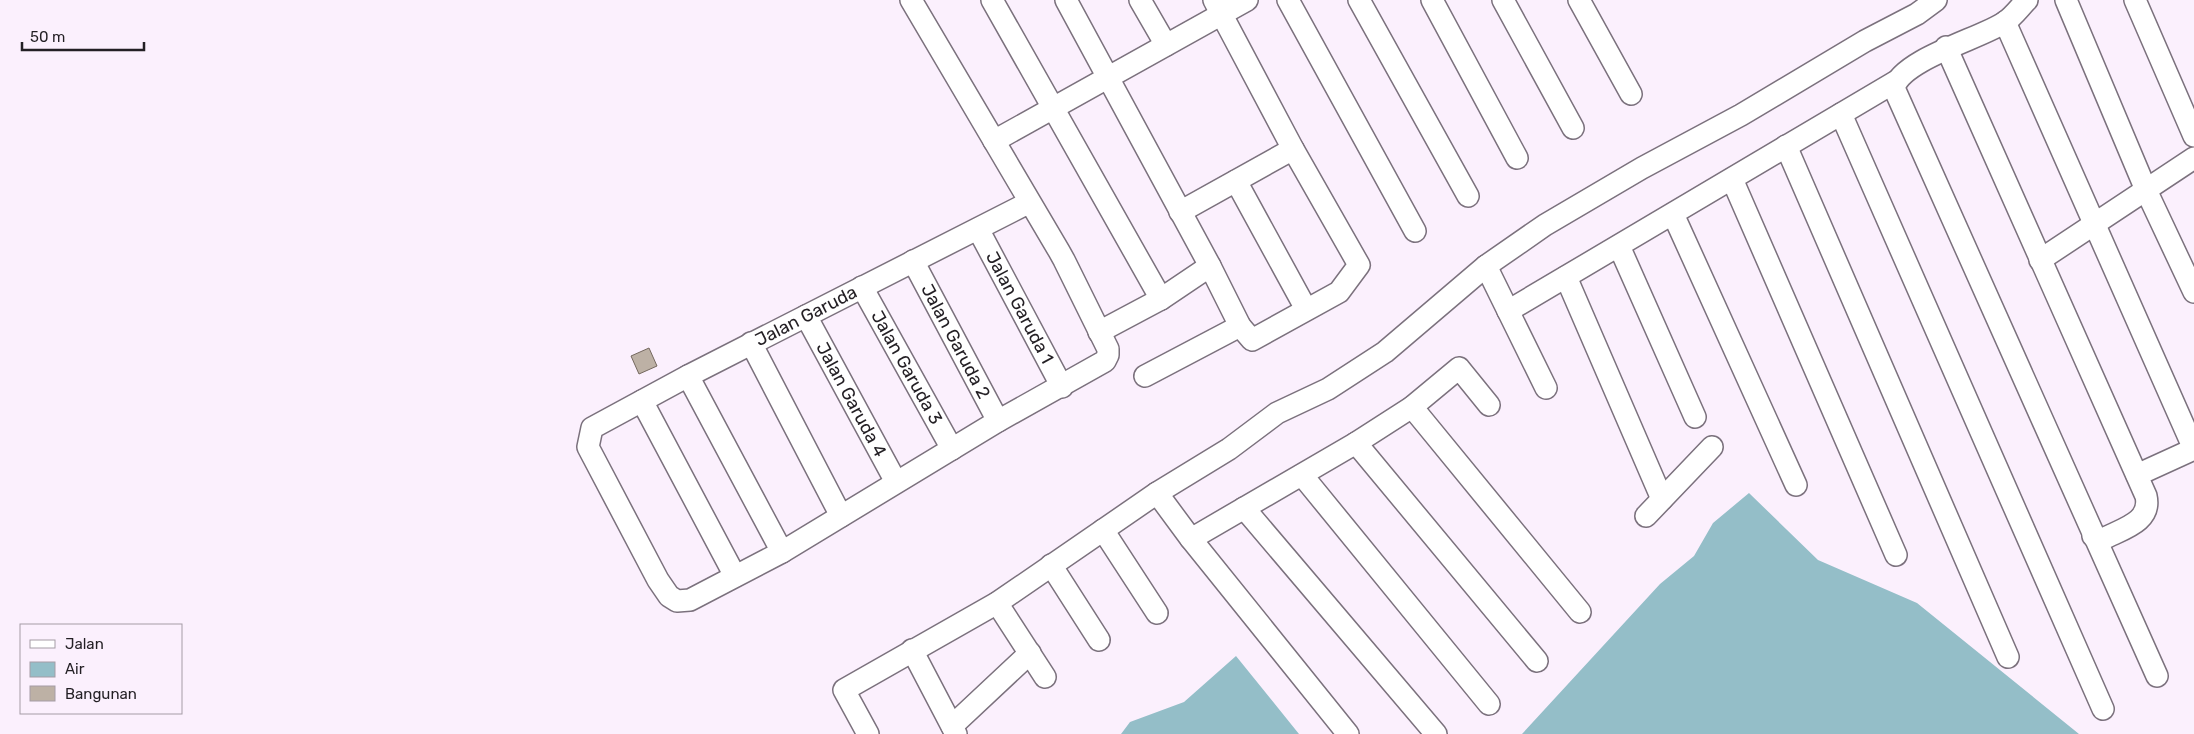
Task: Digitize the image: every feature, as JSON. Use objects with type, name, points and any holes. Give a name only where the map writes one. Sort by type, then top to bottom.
[{"type":"street","points":[[642,401],[735,576],[782,552],[998,421],[1062,387],[1105,361],[1108,349],[1064,260],[911,0]]},
{"type":"street","points":[[992,0],[1161,299]]},
{"type":"street","points":[[1066,0],[1210,266],[1240,326],[1252,340],[1339,292],[1359,265],[1293,149],[1218,7]]},
{"type":"street","points":[[1140,0],[1166,45]]},
{"type":"street","points":[[994,141],[1166,45],[1218,7],[1247,0]]},
{"type":"street","points":[[1288,0],[1415,231]]},
{"type":"street","points":[[1359,0],[1468,196]]},
{"type":"street","points":[[1432,0],[1518,158]]},
{"type":"street","points":[[1503,0],[1573,128]]},
{"type":"street","points":[[1579,0],[1631,94]]},
{"type":"street","points":[[868,734],[844,690],[997,603],[1157,493],[1229,449],[1277,413],[1328,389],[1385,352],[1486,266],[1545,225],[1642,168],[1741,116],[1865,41],[1917,14],[1936,0]]},
{"type":"street","points":[[1508,311],[1842,114],[1895,82],[1899,77],[1946,47],[2006,22],[2027,0]]},
{"type":"street","points":[[2066,0],[2146,190],[2194,292]]},
{"type":"street","points":[[2135,0],[2194,136]]},
{"type":"street","points":[[2006,22],[2194,449],[2137,475]]},
{"type":"street","points":[[1946,47],[2146,496],[2148,508],[2141,520],[2103,539],[2098,540],[2094,536]]},
{"type":"street","points":[[1895,82],[1894,88],[2157,676]]},
{"type":"street","points":[[1842,114],[2103,709]]},
{"type":"street","points":[[1786,146],[2008,657]]},
{"type":"street","points":[[1180,212],[1293,149]]},
{"type":"street","points":[[2040,260],[2194,158]]},
{"type":"street","points":[[1732,179],[1896,554]]},
{"type":"street","points":[[1236,181],[1306,309]]},
{"type":"street","name":"Jalan Garuda","points":[[735,576],[690,600],[676,601],[670,596],[658,580],[588,447],[592,428],[688,376],[1030,202]]},
{"type":"street","points":[[1673,214],[1796,485]]},
{"type":"street","name":"Jalan Garuda 1","points":[[978,229],[1062,387]]},
{"type":"street","points":[[1619,246],[1695,417]]},
{"type":"street","name":"Jalan Garuda 2","points":[[913,261],[998,421]]},
{"type":"street","points":[[1099,332],[1161,299],[1210,266]]},
{"type":"street","points":[[1486,266],[1546,388]]},
{"type":"street","points":[[1566,278],[1662,499]]},
{"type":"street","name":"Jalan Garuda 3","points":[[862,288],[952,449]]},
{"type":"street","name":"Jalan Garuda 4","points":[[806,316],[896,482]]},
{"type":"street","points":[[1145,376],[1240,326]]},
{"type":"street","points":[[751,344],[841,516]]},
{"type":"street","points":[[1191,539],[1356,443],[1412,407],[1459,368],[1489,406]]},
{"type":"street","points":[[688,376],[782,552]]},
{"type":"street","points":[[1412,407],[1580,612]]},
{"type":"street","points":[[1356,443],[1537,661]]},
{"type":"street","points":[[1646,516],[1712,447]]},
{"type":"street","points":[[1302,475],[1489,704]]},
{"type":"street","points":[[1157,493],[1191,539],[1348,734]]},
{"type":"street","points":[[1244,508],[1436,734]]},
{"type":"street","points":[[1103,530],[1157,613]]},
{"type":"street","points":[[1051,565],[1099,640]]},
{"type":"street","points":[[997,603],[1045,677]]},
{"type":"street","points":[[912,650],[954,730],[1030,654]]},
{"type":"water","points":[[1749,493],[1818,560],[1917,603],[2079,734],[1522,734],[1660,584],[1694,556],[1713,523]]},
{"type":"water","points":[[1236,656],[1299,734],[1121,734],[1130,722],[1184,702]]},
{"type":"building","points":[[649,348],[657,366],[639,374],[631,356]]}]
